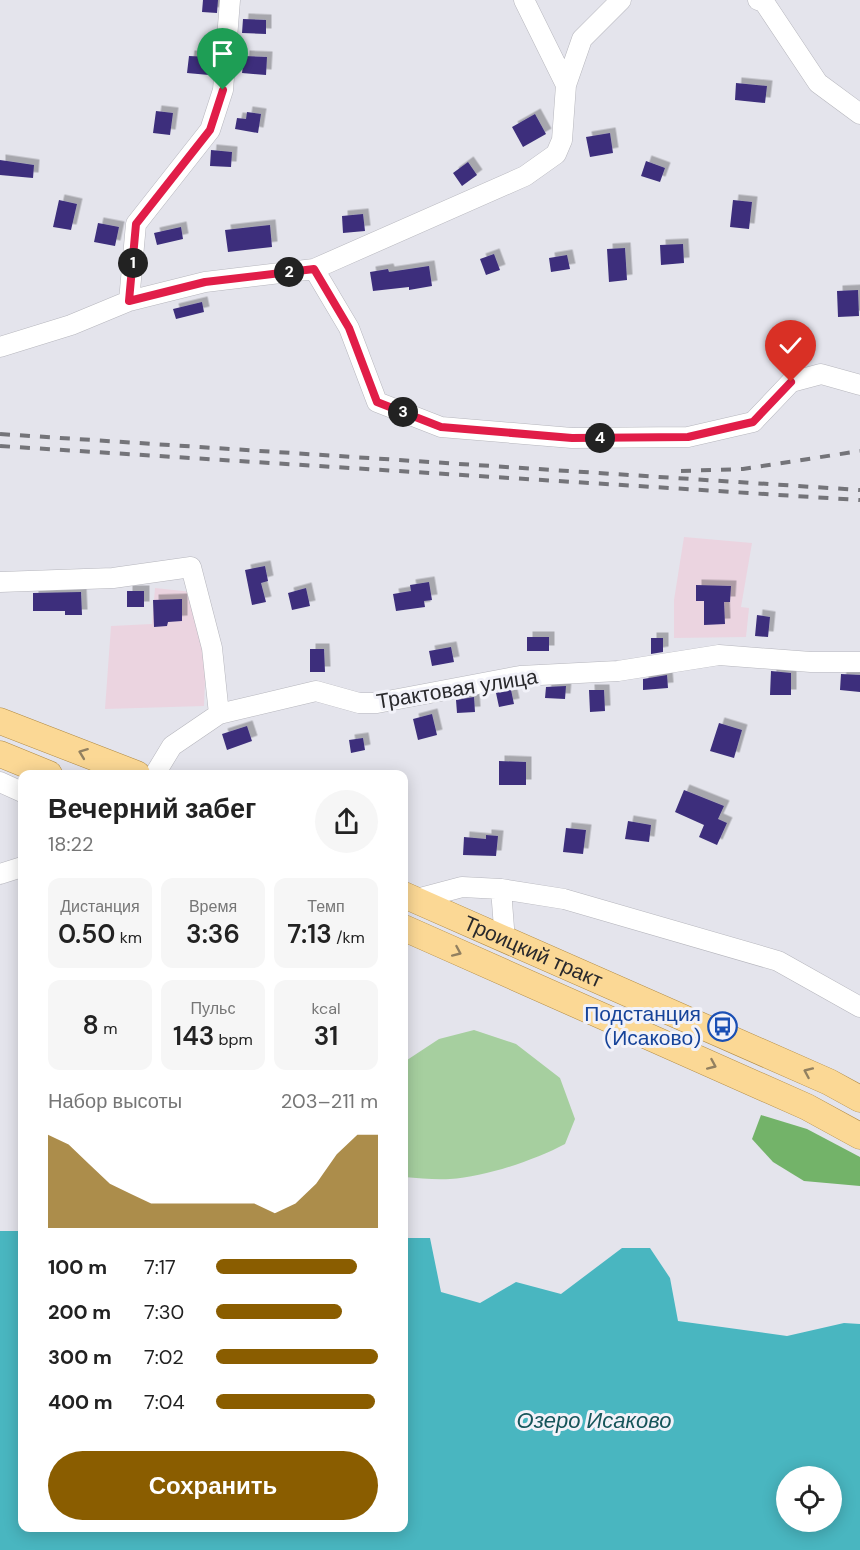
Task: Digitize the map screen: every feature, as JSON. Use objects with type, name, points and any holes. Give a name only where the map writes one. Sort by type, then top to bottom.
[{"type":"main road","points":[[0,721],[127,770]]},
{"type":"main road","points":[[0,754],[39,770]]},
{"type":"main road","name":"Троицкий тракт","points":[[408,898],[829,1082],[860,1099]]},
{"type":"main road","name":"Троицкий тракт","points":[[408,930],[807,1107],[860,1136]]},
{"type":"street","points":[[129,301],[136,224],[210,130],[223,90],[230,0]]},
{"type":"street","points":[[524,0],[566,85]]},
{"type":"street","points":[[0,347],[71,325],[129,301],[205,282],[314,269],[525,176],[556,154],[562,140],[566,85],[582,39],[621,0]]},
{"type":"street","points":[[758,0],[764,2],[818,83],[860,114]]},
{"type":"street","points":[[314,269],[349,328],[377,402],[441,427],[572,438],[688,437],[753,422],[791,382],[821,374],[860,385]]},
{"type":"street","points":[[0,582],[113,578],[191,567],[212,648],[219,714],[172,747],[157,770]]},
{"type":"street","name":"Трактовая улица","points":[[219,714],[316,691],[359,703],[377,703],[520,676],[618,670],[719,655],[811,662],[860,662]]},
{"type":"street","points":[[0,782],[18,790]]},
{"type":"street","points":[[0,874],[18,868]]},
{"type":"street","points":[[408,898],[462,887],[501,889],[564,899],[778,961],[860,1007]]},
{"type":"street","points":[[501,889],[505,941]]},
{"type":"shaded area","points":[[684,537],[752,543],[741,607],[749,608],[746,637],[674,638],[674,600]]},
{"type":"shaded area","points":[[155,588],[192,592],[206,654],[204,706],[105,709],[111,626],[152,624]]},
{"type":"green space","points":[[474,1030],[516,1044],[560,1078],[575,1119],[565,1144],[525,1162],[479,1175],[444,1179],[408,1177],[408,1059],[439,1039]]},
{"type":"green space","points":[[761,1115],[807,1129],[860,1157],[860,1186],[804,1181],[773,1162],[752,1139]]},
{"type":"water","name":"Озеро Исаково","points":[[0,1231],[18,1231],[18,1532],[408,1532],[408,1238],[430,1238],[441,1292],[480,1303],[516,1282],[561,1294],[622,1248],[650,1248],[670,1278],[678,1321],[787,1336],[844,1323],[860,1324],[860,1550],[0,1550]]},
{"type":"building","points":[[203,0],[218,0],[217,13],[202,12]]},
{"type":"building","points":[[243,19],[266,20],[266,34],[242,33]]},
{"type":"building","points":[[189,56],[210,57],[209,75],[187,73]]},
{"type":"building","points":[[244,56],[267,57],[266,75],[242,73]]},
{"type":"building","points":[[736,83],[767,86],[765,103],[735,100]]},
{"type":"building","points":[[156,111],[173,113],[170,135],[153,133]]},
{"type":"building","points":[[247,112],[261,114],[258,133],[235,129],[237,118],[246,119]]},
{"type":"building","points":[[535,114],[546,134],[523,147],[512,127]]},
{"type":"building","points":[[610,133],[613,153],[590,157],[586,137]]},
{"type":"building","points":[[211,150],[232,152],[231,167],[210,166]]},
{"type":"building","points":[[0,160],[34,165],[33,178],[0,175]]},
{"type":"building","points":[[646,161],[665,168],[660,182],[641,176]]},
{"type":"building","points":[[468,162],[477,175],[462,186],[453,173]]},
{"type":"building","points":[[59,200],[77,204],[71,230],[53,227]]},
{"type":"building","points":[[733,200],[752,202],[749,229],[730,227]]},
{"type":"building","points":[[363,214],[365,231],[343,233],[342,216]]},
{"type":"building","points":[[98,223],[119,227],[115,246],[94,242]]},
{"type":"building","points":[[270,225],[272,247],[228,252],[225,230]]},
{"type":"building","points":[[181,227],[183,239],[157,245],[154,233]]},
{"type":"building","points":[[683,244],[684,263],[661,265],[660,245]]},
{"type":"building","points":[[625,248],[627,280],[609,282],[607,249]]},
{"type":"building","points":[[494,254],[500,270],[486,275],[480,259]]},
{"type":"building","points":[[567,255],[570,269],[551,272],[549,258]]},
{"type":"building","points":[[429,266],[432,286],[409,290],[409,287],[373,291],[370,272],[388,269],[389,272]]},
{"type":"building","points":[[858,290],[859,316],[838,317],[837,291]]},
{"type":"building","points":[[202,302],[204,312],[176,319],[173,309]]},
{"type":"building","points":[[265,566],[268,581],[261,583],[266,602],[252,605],[245,570]]},
{"type":"building","points":[[429,582],[432,600],[424,601],[425,607],[396,611],[393,594],[411,591],[410,585]]},
{"type":"building","points":[[696,585],[731,586],[730,602],[724,602],[725,624],[704,625],[704,601],[696,601]]},
{"type":"building","points":[[306,588],[310,606],[292,610],[288,593]]},
{"type":"building","points":[[127,591],[144,591],[144,607],[127,607]]},
{"type":"building","points":[[81,592],[82,615],[65,615],[65,611],[33,611],[33,593]]},
{"type":"building","points":[[182,599],[182,621],[168,622],[167,626],[154,627],[153,600]]},
{"type":"building","points":[[757,615],[770,617],[768,637],[755,636]]},
{"type":"building","points":[[527,637],[549,637],[549,651],[527,651]]},
{"type":"building","points":[[651,638],[663,638],[663,652],[651,654]]},
{"type":"building","points":[[451,647],[454,662],[432,666],[429,651]]},
{"type":"building","points":[[310,649],[324,649],[325,672],[310,672]]},
{"type":"building","points":[[771,671],[791,673],[791,695],[770,695]]},
{"type":"building","points":[[841,674],[860,675],[860,692],[840,690]]},
{"type":"building","points":[[667,675],[668,688],[643,690],[643,679]]},
{"type":"building","points":[[566,686],[565,699],[545,698],[546,687]]},
{"type":"building","points":[[511,690],[514,704],[499,707],[496,693]]},
{"type":"building","points":[[589,690],[604,690],[605,711],[590,712]]},
{"type":"building","points":[[474,697],[475,712],[457,713],[456,700]]},
{"type":"building","points":[[432,714],[437,735],[418,740],[413,719]]},
{"type":"building","points":[[719,723],[742,730],[734,758],[710,751]]},
{"type":"building","points":[[247,726],[252,741],[227,750],[222,734]]},
{"type":"building","points":[[363,738],[365,750],[351,753],[349,740]]},
{"type":"building","points":[[499,761],[526,762],[526,785],[499,785]]},
{"type":"building","points":[[684,790],[724,806],[718,819],[727,823],[717,845],[699,837],[704,825],[675,812]]},
{"type":"building","points":[[628,821],[651,825],[649,842],[625,839]]},
{"type":"building","points":[[566,828],[586,830],[583,854],[563,852]]},
{"type":"building","points":[[486,835],[498,836],[496,856],[463,855],[464,837],[486,839]]},
{"type":"railway","points":[[0,434],[860,490]]},
{"type":"railway","points":[[0,446],[860,500]]},
{"type":"railway","points":[[681,471],[743,469],[860,451]]},
{"type":"place","name":"Подстанция (Исаково)","points":[[722,1026]]},
{"type":"route","points":[[223,90],[210,130],[136,224],[129,301],[205,282],[314,269],[349,328],[377,402],[441,427],[572,438],[688,437],[753,422],[791,382]]}]
